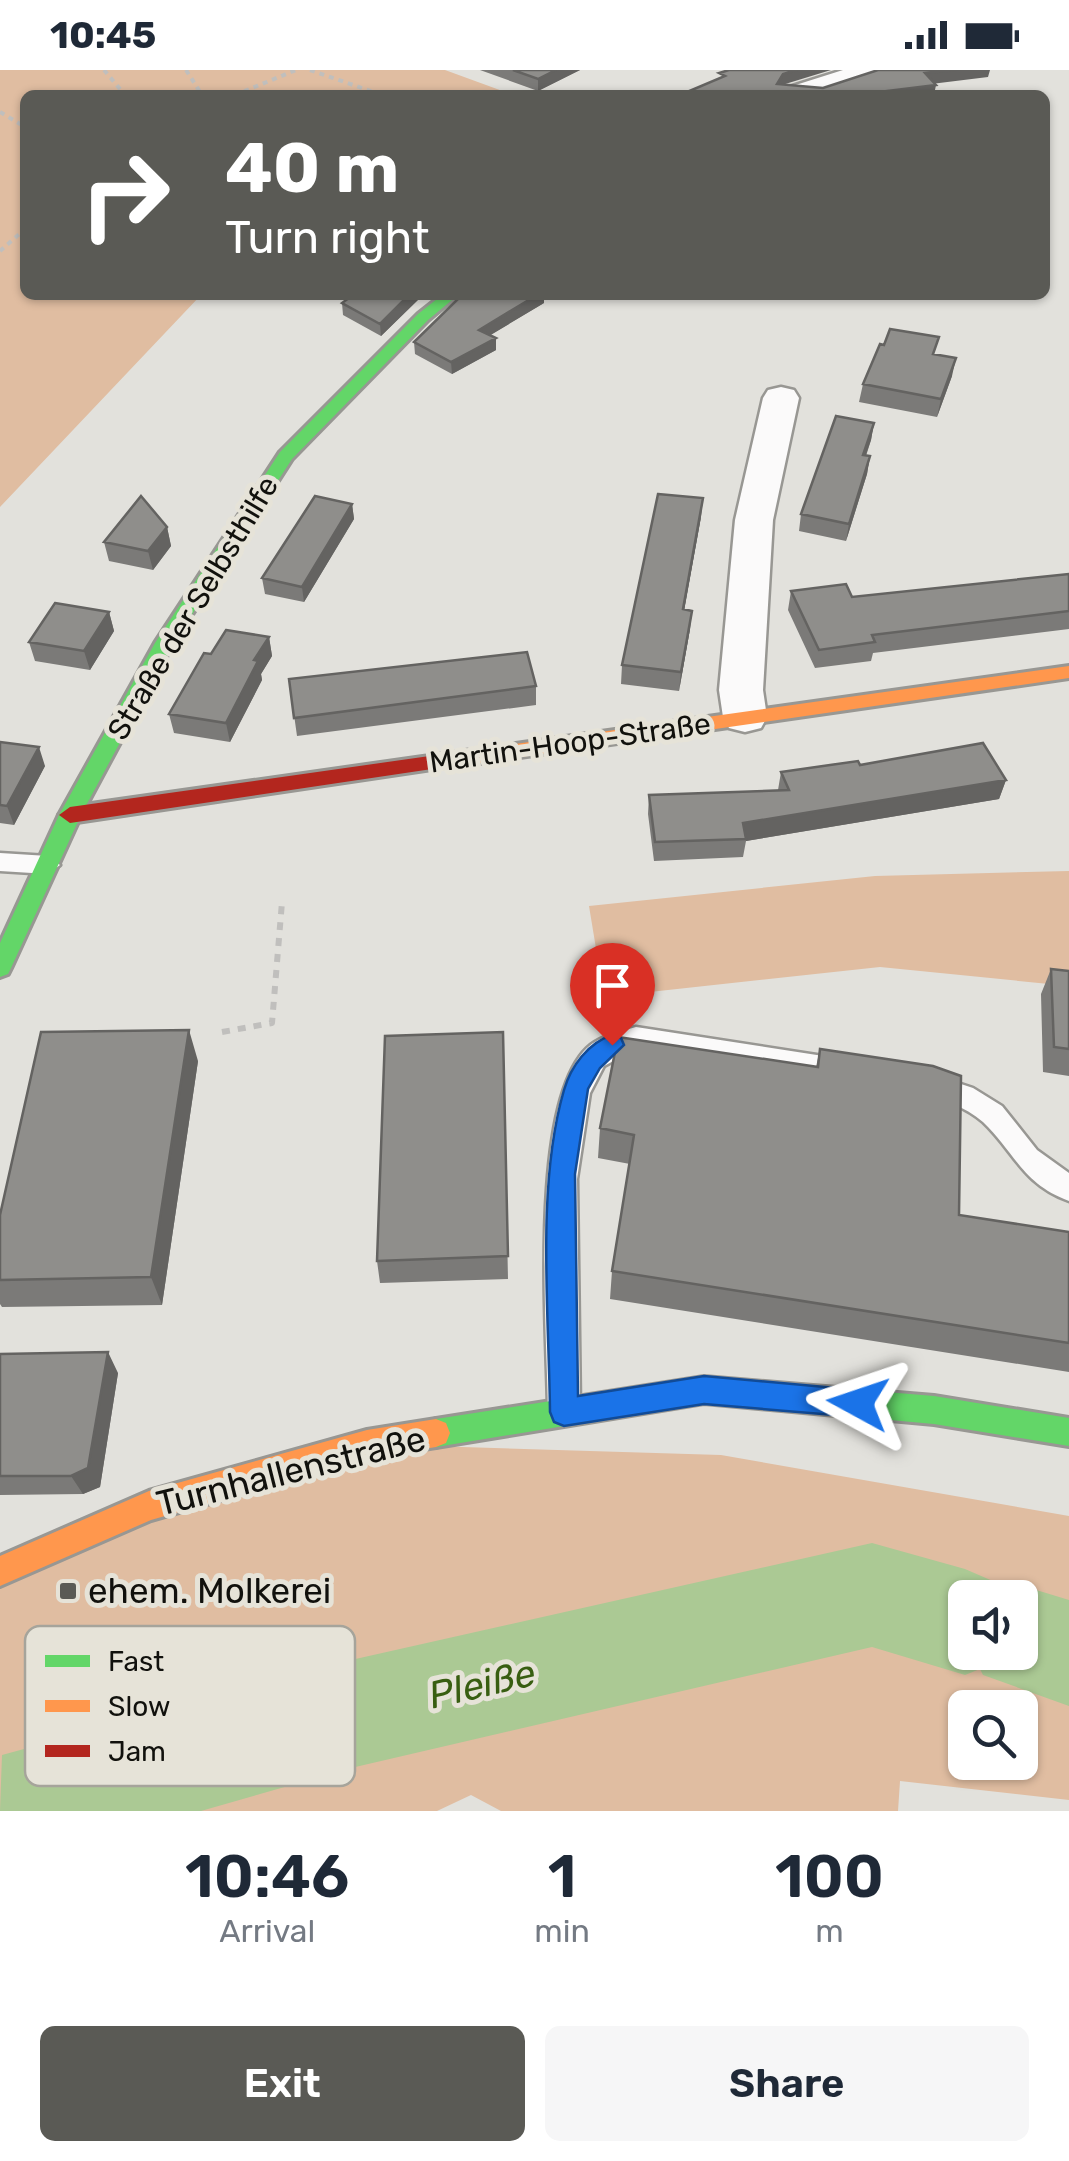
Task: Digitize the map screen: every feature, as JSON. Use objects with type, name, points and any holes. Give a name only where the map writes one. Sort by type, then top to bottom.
[{"type":"street","points":[[808,90],[870,70]]},
{"type":"street","name":"Straße der Selbsthilfe","points":[[0,968],[70,815],[164,643],[286,456],[445,300]]},
{"type":"street","points":[[745,717],[740,690],[754,520],[781,398]]},
{"type":"street","name":"Martin-Hoop-Straße","points":[[70,815],[1069,672]]},
{"type":"street","name":"Turnhallenstraße","points":[[0,1571],[148,1506],[367,1444],[704,1390],[934,1410],[1069,1432]]},
{"type":"lane","points":[[0,862],[48,865]]},
{"type":"lane","points":[[564,1412],[562,1174],[576,1088],[591,1060],[612,1045],[636,1038],[894,1078],[962,1096],[992,1114],[1027,1159],[1069,1189]]},
{"type":"path","points":[[104,70],[121,90]]},
{"type":"path","points":[[247,90],[296,70]]},
{"type":"path","points":[[310,70],[368,90]]},
{"type":"path","points":[[0,251],[20,233]]},
{"type":"path","points":[[222,1032],[272,1023],[282,902]]},
{"type":"shaded area","points":[[0,70],[445,70],[500,90],[20,90],[20,300],[196,300],[0,507]]},
{"type":"shaded area","points":[[1069,871],[1069,986],[880,967],[604,997],[589,906],[875,876]]},
{"type":"shaded area","points":[[367,1444],[721,1455],[1069,1516],[1069,1800],[900,1781],[898,1811],[501,1811],[471,1795],[437,1811],[0,1811],[0,1571]]},
{"type":"building","points":[[513,70],[556,70],[538,79]]},
{"type":"building","points":[[797,70],[783,74],[777,84],[823,88],[878,70],[957,70],[925,73],[936,85],[895,90],[692,90],[725,76],[719,73]]},
{"type":"building","points":[[346,300],[404,300],[380,324],[342,303]]},
{"type":"building","points":[[457,300],[529,300],[479,330],[496,338],[451,362],[414,342]]},
{"type":"building","points":[[890,329],[939,337],[933,354],[956,358],[941,399],[863,384]]},
{"type":"building","points":[[836,416],[874,423],[863,455],[870,456],[849,524],[801,514]]},
{"type":"building","points":[[658,494],[703,498],[683,609],[692,611],[681,672],[622,665]]},
{"type":"building","points":[[141,496],[167,527],[148,551],[104,542]]},
{"type":"building","points":[[315,496],[352,504],[302,587],[262,578]]},
{"type":"building","points":[[1069,574],[1069,611],[872,635],[875,642],[819,650],[791,591],[846,584],[852,597]]},
{"type":"building","points":[[55,603],[109,612],[84,651],[29,642]]},
{"type":"building","points":[[226,630],[269,637],[254,660],[258,661],[226,723],[169,714],[204,653],[211,654]]},
{"type":"building","points":[[527,652],[536,686],[294,718],[289,679]]},
{"type":"building","points":[[0,742],[39,747],[7,806],[0,805]]},
{"type":"building","points":[[983,743],[1006,780],[743,823],[746,839],[655,842],[649,795],[789,790],[781,772],[858,761],[860,765]]},
{"type":"building","points":[[1051,969],[1069,971],[1069,1049],[1054,1047]]},
{"type":"building","points":[[189,1030],[151,1277],[0,1280],[0,1215],[41,1032]]},
{"type":"building","points":[[503,1032],[508,1256],[377,1261],[385,1036]]},
{"type":"building","points":[[618,1037],[818,1067],[820,1049],[933,1066],[961,1076],[959,1215],[1069,1232],[1069,1343],[612,1271],[634,1135],[600,1128]]},
{"type":"building","points":[[108,1352],[88,1468],[71,1476],[0,1476],[0,1354]]},
{"type":"waterway","name":"Pleiße","points":[[355,1713],[872,1595],[948,1617]]},
{"type":"waterway","name":"Pleiße","points":[[1038,1644],[1069,1653]]},
{"type":"waterway","name":"Pleiße","points":[[2,1811],[92,1786]]},
{"type":"traffic: fast","points":[[0,968],[70,815],[164,643],[286,456],[423,317],[445,300]]},
{"type":"traffic: fast","points":[[436,1433],[704,1390],[934,1410],[1069,1432]]},
{"type":"traffic: slow","points":[[472,757],[1069,672]]},
{"type":"traffic: slow","points":[[0,1571],[149,1506],[367,1444],[436,1433]]},
{"type":"traffic: jam","points":[[70,815],[472,757]]},
{"type":"place","name":"ehem. Molkerei","points":[[68,1591]]},
{"type":"route","points":[[612,1045],[591,1060],[576,1088],[562,1174],[564,1412],[704,1390],[858,1403]]}]
